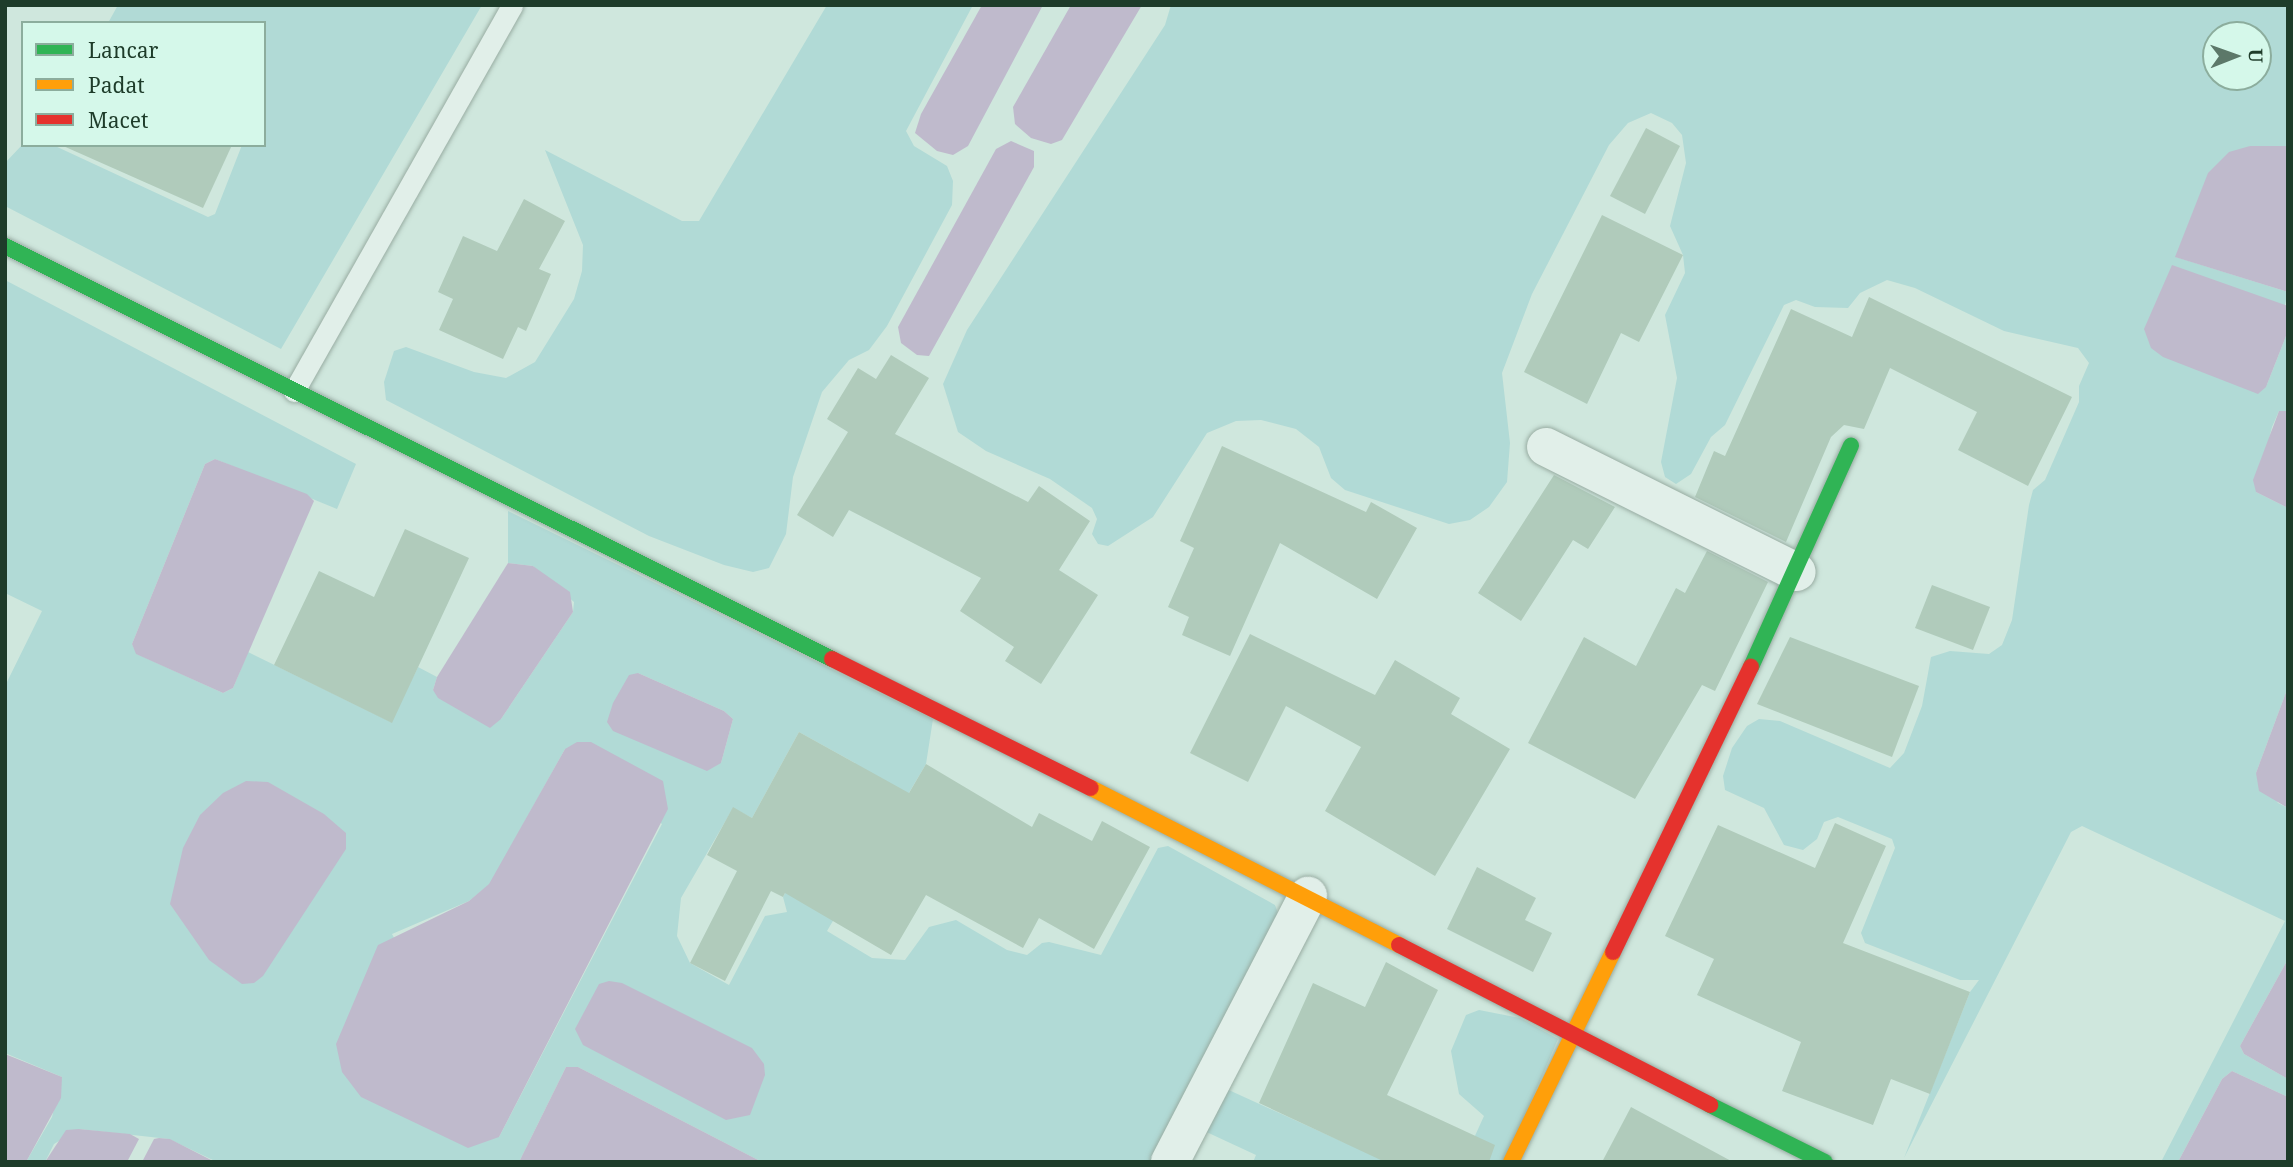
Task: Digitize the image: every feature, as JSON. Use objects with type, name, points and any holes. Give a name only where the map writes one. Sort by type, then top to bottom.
[{"type":"street","points":[[5,246],[1308,896],[1573,1037],[1825,1162]]},
{"type":"street","points":[[1511,1162],[1797,572],[1851,446]]},
{"type":"street","points":[[1546,447],[1797,572]]},
{"type":"street","points":[[1170,1162],[1308,896]]},
{"type":"lane","points":[[294,391],[512,5]]},
{"type":"shaded area","points":[[118,5],[482,5],[281,349],[5,206],[5,163],[21,146],[57,147],[208,217],[215,214],[241,147],[266,147],[266,21],[109,21]]},
{"type":"shaded area","points":[[827,5],[973,5],[906,131],[914,146],[947,166],[953,181],[952,205],[887,326],[869,350],[849,360],[822,392],[793,477],[786,534],[769,568],[753,572],[724,565],[649,536],[386,400],[384,382],[394,351],[406,347],[474,372],[506,378],[535,362],[574,299],[582,271],[583,245],[545,150],[682,221],[699,221]]},
{"type":"shaded area","points":[[982,5],[1043,5],[968,146],[953,155],[937,151],[915,133],[921,114]]},
{"type":"shaded area","points":[[1071,5],[1142,5],[1062,140],[1051,144],[1031,138],[1015,124],[1013,107]]},
{"type":"shaded area","points":[[1171,5],[2288,5],[2288,146],[2250,146],[2176,257],[2288,292],[2266,387],[2288,331],[2288,411],[2279,411],[2272,427],[2256,492],[2288,508],[2288,687],[2256,773],[2278,803],[2288,808],[2288,959],[2240,1046],[2244,1054],[2288,1079],[2288,1097],[2232,1071],[2222,1079],[2178,1162],[2161,1162],[2285,921],[2082,826],[2071,832],[1904,1158],[1970,992],[1979,980],[1960,980],[1865,943],[1861,933],[1895,848],[1892,839],[1838,817],[1824,822],[1817,839],[1803,850],[1784,845],[1764,808],[1725,790],[1723,776],[1732,748],[1747,726],[1759,719],[1780,721],[1890,768],[1904,753],[1922,706],[1931,657],[1950,651],[1989,654],[2002,645],[2012,620],[2033,490],[2045,480],[2079,402],[2079,386],[2089,363],[2078,348],[2004,331],[1915,288],[1887,280],[1860,293],[1848,308],[1815,307],[1796,300],[1784,305],[1725,425],[1711,437],[1691,474],[1676,484],[1665,477],[1661,462],[1677,378],[1665,315],[1685,273],[1683,255],[1670,226],[1686,163],[1682,135],[1672,123],[1651,113],[1628,123],[1609,145],[1532,294],[1502,373],[1510,443],[1507,482],[1489,507],[1470,520],[1449,524],[1345,490],[1331,478],[1319,447],[1296,429],[1261,420],[1236,421],[1207,433],[1153,517],[1108,546],[1098,544],[1092,534],[1097,519],[1092,508],[1050,479],[986,451],[958,432],[943,384],[967,330],[1165,25]]},
{"type":"shaded area","points":[[1011,141],[1034,151],[1034,167],[929,356],[917,355],[901,343],[898,327],[996,149]]},
{"type":"shaded area","points":[[2250,146],[2288,146],[2288,292],[2175,257],[2208,173],[2229,152]]},
{"type":"shaded area","points":[[2172,265],[2288,306],[2288,331],[2266,387],[2258,394],[2163,357],[2151,348],[2144,329]]},
{"type":"shaded area","points":[[5,280],[356,464],[337,509],[215,459],[205,464],[132,644],[137,654],[223,693],[233,688],[248,652],[391,722],[418,667],[437,677],[433,690],[501,719],[573,612],[574,602],[533,566],[508,563],[508,511],[933,719],[926,764],[827,931],[872,958],[905,960],[929,927],[956,920],[1007,950],[1027,955],[1042,943],[1049,942],[1101,955],[1158,848],[1168,846],[1275,905],[1280,919],[1157,1162],[762,1162],[578,1067],[566,1067],[519,1162],[217,1162],[169,1139],[79,1129],[54,1144],[45,1162],[26,1162],[52,1117],[62,1077],[5,1053],[5,686],[42,611],[5,593]],"holes":[[[638,673],[724,711],[733,719],[721,763]],[[799,732],[855,763],[783,897],[787,912],[765,916],[729,985],[690,963],[677,936],[681,898],[733,808],[752,818]],[[565,749],[662,824],[499,1137],[392,934],[469,901],[490,884]]]},
{"type":"shaded area","points":[[2279,411],[2288,411],[2288,508],[2256,492],[2253,480]]},
{"type":"shaded area","points":[[215,459],[307,494],[314,501],[233,688],[223,693],[136,654],[132,644],[205,464]]},
{"type":"shaded area","points":[[508,563],[533,566],[570,592],[573,612],[501,719],[490,728],[438,698],[433,690],[437,677]]},
{"type":"shaded area","points":[[638,673],[724,711],[733,719],[721,763],[707,771],[613,731],[607,722],[613,703],[629,675]]},
{"type":"shaded area","points":[[2288,687],[2288,808],[2259,791],[2256,773]]},
{"type":"shaded area","points":[[577,742],[591,742],[663,781],[668,809],[499,1137],[468,1148],[361,1097],[342,1072],[336,1044],[378,945],[469,901],[489,884],[565,749]]},
{"type":"shaded area","points":[[246,781],[268,782],[324,814],[346,833],[346,849],[263,976],[254,983],[242,984],[209,960],[170,904],[183,848],[200,815],[223,793]]},
{"type":"shaded area","points":[[2288,959],[2288,1079],[2244,1054],[2240,1046]]},
{"type":"shaded area","points":[[609,981],[622,983],[752,1048],[764,1064],[765,1075],[750,1115],[726,1120],[583,1045],[575,1029],[599,984]]},
{"type":"shaded area","points":[[1479,1010],[1520,1018],[1558,1039],[1505,1162],[1463,1162],[1484,1116],[1459,1094],[1451,1051],[1466,1015]]},
{"type":"shaded area","points":[[5,1054],[62,1077],[61,1098],[26,1162],[5,1162]]},
{"type":"shaded area","points":[[566,1067],[578,1067],[762,1162],[519,1162]]},
{"type":"shaded area","points":[[2232,1071],[2288,1097],[2288,1162],[2178,1162],[2222,1079]]},
{"type":"shaded area","points":[[1220,1086],[1392,1162],[1253,1162],[1256,1155],[1200,1129]]},
{"type":"shaded area","points":[[66,1130],[130,1134],[139,1139],[127,1162],[45,1162]]},
{"type":"shaded area","points":[[154,1139],[170,1139],[215,1162],[142,1162]]},
{"type":"building","points":[[1646,128],[1680,146],[1645,214],[1610,196]]},
{"type":"building","points":[[66,147],[231,147],[203,208]]},
{"type":"building","points":[[524,199],[565,221],[539,269],[551,274],[526,331],[518,327],[503,359],[439,330],[453,299],[438,292],[463,236],[497,251]]},
{"type":"building","points":[[1602,215],[1683,255],[1639,342],[1621,333],[1587,404],[1524,372]]},
{"type":"building","points":[[1869,297],[2072,397],[2028,486],[1958,450],[1977,412],[1890,368],[1864,429],[1844,425],[1831,437],[1786,542],[1695,497],[1714,451],[1725,456],[1791,309],[1852,337]]},
{"type":"building","points":[[891,355],[929,378],[895,434],[1028,502],[1039,486],[1090,521],[1059,570],[1098,595],[1041,684],[1005,661],[1014,647],[960,611],[981,578],[849,510],[833,537],[797,515],[848,432],[827,419],[858,368],[876,379]]},
{"type":"building","points":[[1222,446],[1366,512],[1371,502],[1417,528],[1377,599],[1280,543],[1230,656],[1182,635],[1189,617],[1168,607],[1194,548],[1180,541]]},
{"type":"building","points":[[1554,475],[1615,507],[1588,549],[1573,540],[1521,621],[1478,593]]},
{"type":"building","points":[[405,529],[469,558],[392,723],[274,665],[319,571],[374,597]]},
{"type":"building","points":[[1707,551],[1768,582],[1715,691],[1702,685],[1635,799],[1528,743],[1584,637],[1636,666],[1676,588],[1685,593]]},
{"type":"building","points":[[1932,585],[1990,607],[1973,650],[1915,628]]},
{"type":"building","points":[[1250,634],[1375,695],[1395,660],[1460,698],[1451,714],[1510,749],[1435,876],[1325,811],[1361,747],[1286,706],[1248,782],[1190,753]]},
{"type":"building","points":[[1790,637],[1919,686],[1892,757],[1757,704]]},
{"type":"building","points":[[799,732],[909,793],[926,764],[1032,827],[1039,813],[1092,841],[1102,821],[1150,847],[1094,949],[1039,918],[1023,948],[926,895],[891,955],[785,893],[783,897],[771,891],[725,981],[690,963],[737,871],[707,855],[733,807],[752,818]]},
{"type":"building","points":[[1835,823],[1886,846],[1843,943],[1970,992],[1930,1094],[1891,1079],[1873,1125],[1782,1091],[1801,1042],[1697,995],[1714,959],[1665,936],[1718,825],[1815,868]]},
{"type":"building","points":[[1477,867],[1536,898],[1525,920],[1552,933],[1533,972],[1447,929]]},
{"type":"building","points":[[1386,962],[1438,990],[1387,1095],[1495,1145],[1489,1162],[1385,1162],[1259,1103],[1313,983],[1365,1007]]},
{"type":"building","points":[[1631,1107],[1733,1162],[1602,1162]]},
{"type":"traffic: fast","points":[[5,246],[832,659]]},
{"type":"traffic: fast","points":[[1751,667],[1851,446]]},
{"type":"traffic: fast","points":[[1710,1105],[1825,1162]]},
{"type":"traffic: slow","points":[[1091,788],[1399,945]]},
{"type":"traffic: slow","points":[[1511,1162],[1613,952]]},
{"type":"traffic: jam","points":[[832,659],[1091,788]]},
{"type":"traffic: jam","points":[[1613,952],[1751,667]]},
{"type":"traffic: jam","points":[[1399,945],[1710,1105]]}]
